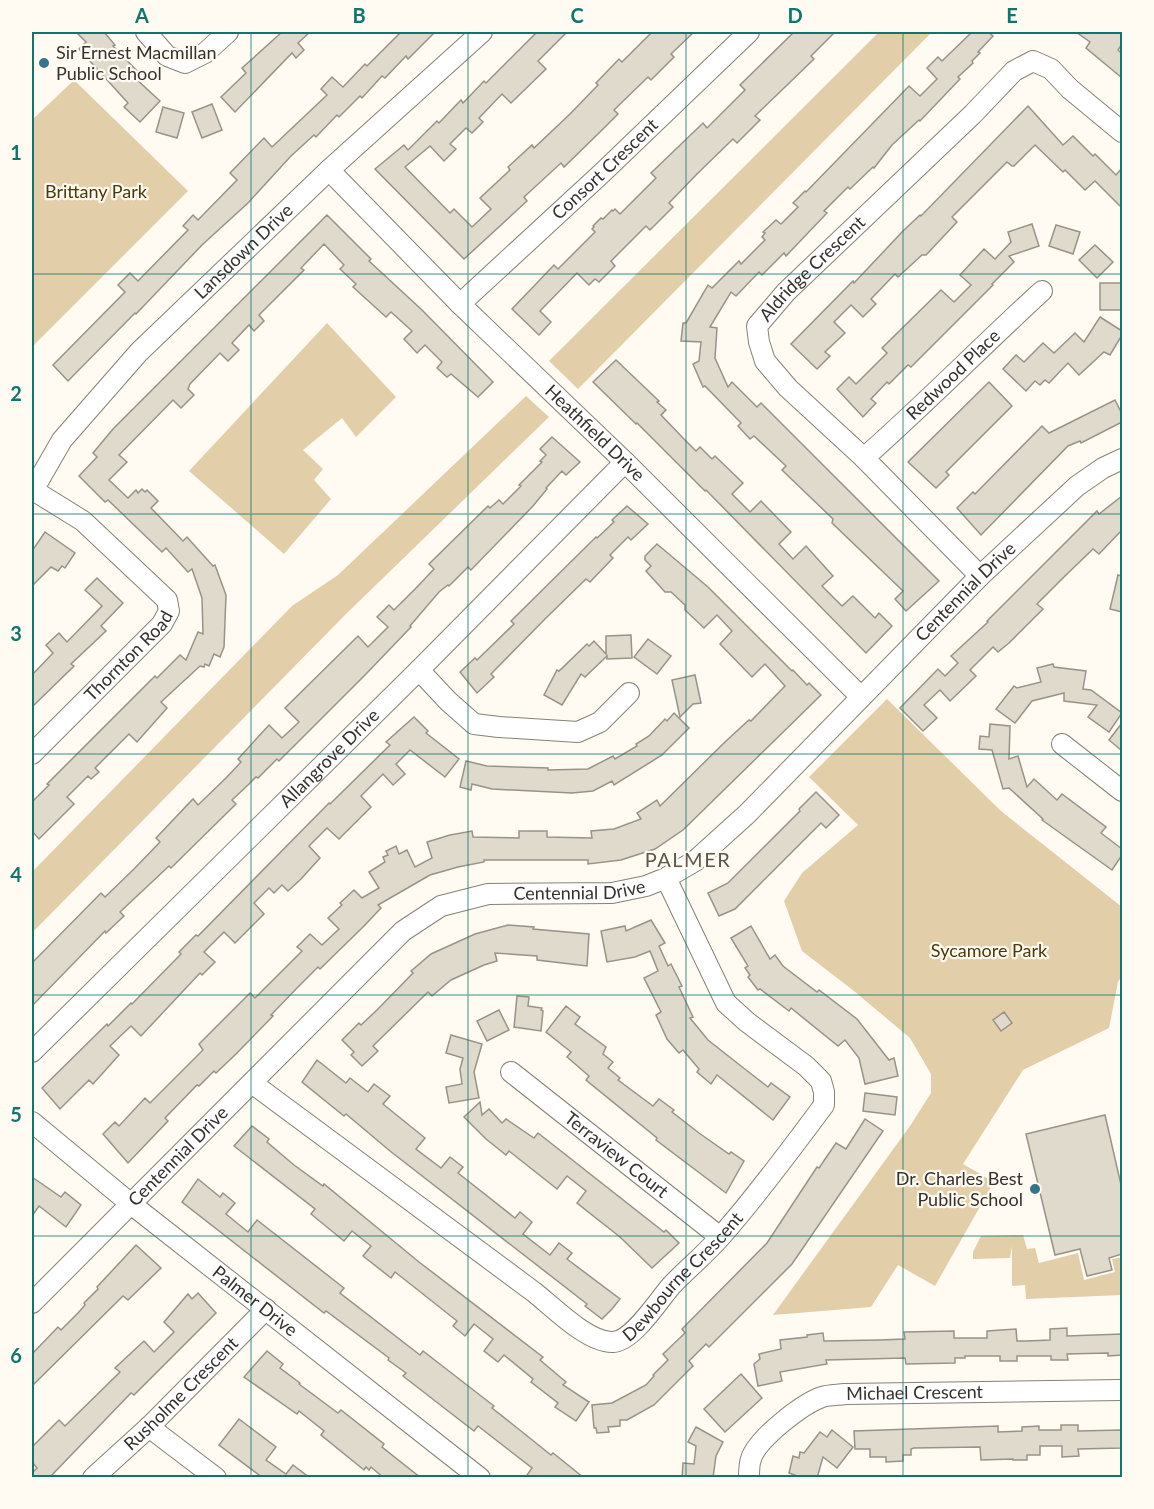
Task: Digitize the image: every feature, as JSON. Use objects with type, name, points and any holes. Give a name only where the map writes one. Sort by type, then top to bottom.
[{"type":"street","points":[[146,32],[167,56],[185,63],[205,53],[228,32]]},
{"type":"street","name":"Lansdown Drive","points":[[32,491],[62,440],[139,352],[329,170],[482,32]]},
{"type":"street","name":"Consort Crescent","points":[[460,304],[601,174],[749,32]]},
{"type":"street","name":"Aldridge Crescent","points":[[980,576],[864,458],[788,388],[765,361],[757,326],[786,292],[964,122],[1014,71],[1033,61],[1051,69],[1070,89],[1122,132]]},
{"type":"street","name":"Heathfield Drive","points":[[329,170],[460,304],[625,462],[861,697]]},
{"type":"street","name":"Redwood Place","points":[[864,458],[1042,291]]},
{"type":"street","name":"Centennial Drive","points":[[32,1303],[403,931],[441,906],[488,894],[612,893],[646,886],[666,878],[695,861],[747,814],[980,576],[1077,486],[1103,468],[1122,459]]},
{"type":"street","name":"Allangrove Drive","points":[[32,1052],[419,670],[625,462]]},
{"type":"street","name":"Thornton Road","points":[[32,491],[83,521],[167,600],[169,611],[162,624],[32,754]]},
{"type":"street","points":[[419,670],[448,701],[474,724],[499,727],[578,732],[600,722],[629,693]]},
{"type":"street","points":[[1062,744],[1122,791]]},
{"type":"street","name":"Dewbourne Crescent","points":[[252,1083],[599,1341],[616,1342],[632,1334],[672,1286],[758,1194],[824,1105],[821,1081],[806,1066],[747,1022],[726,1003],[666,878]]},
{"type":"street","name":"Terraview Court","points":[[511,1072],[720,1237]]},
{"type":"street","name":"Palmer Drive","points":[[32,1122],[131,1204],[480,1478]]},
{"type":"street","name":"Rusholme Crescent","points":[[93,1478],[149,1427],[266,1309]]},
{"type":"street","name":"Michael Crescent","points":[[749,1478],[751,1457],[761,1443],[789,1417],[822,1397],[857,1394],[1122,1390]]},
{"type":"street","points":[[149,1427],[216,1478]]},
{"type":"green space","points":[[879,32],[932,32],[578,389],[549,361]]},
{"type":"green space","name":"Brittany Park","points":[[74,80],[188,191],[32,347],[32,120]]},
{"type":"green space","points":[[327,323],[396,397],[356,437],[342,418],[303,450],[323,469],[314,480],[331,499],[284,554],[189,471]]},
{"type":"green space","points":[[526,396],[549,417],[345,615],[32,933],[32,872],[292,606],[338,575]]},
{"type":"green space","name":"Sycamore Park","points":[[887,699],[1001,811],[1122,907],[1122,975],[1118,982],[1109,1028],[1023,1070],[963,1164],[994,1182],[935,1286],[898,1265],[871,1307],[773,1315],[910,1126],[931,1093],[931,1074],[910,1038],[802,951],[784,901],[802,873],[858,825],[809,777]]},
{"type":"green space","points":[[1023,1235],[1027,1249],[1035,1248],[1039,1263],[1078,1253],[1084,1280],[1115,1272],[1112,1259],[1122,1257],[1122,1295],[1026,1299],[1025,1285],[1012,1286],[1012,1246],[1010,1258],[973,1259],[973,1252],[981,1236]]},
{"type":"building","points":[[76,32],[104,32],[115,45],[113,46],[139,73],[134,77],[160,101],[140,122],[124,107],[128,103],[79,49],[86,42]]},
{"type":"building","points":[[282,32],[310,32],[298,43],[304,50],[296,58],[292,53],[235,112],[221,97],[246,73],[242,68]]},
{"type":"building","points":[[401,32],[435,32],[408,59],[406,56],[385,78],[382,76],[362,98],[360,96],[316,137],[314,135],[291,156],[248,203],[202,245],[68,381],[53,365],[125,292],[118,285],[130,273],[138,281],[188,230],[183,226],[193,215],[198,220],[237,180],[230,173],[264,138],[272,147],[327,95],[321,89],[332,77],[343,87]]},
{"type":"building","points":[[537,32],[567,32],[538,61],[546,69],[511,103],[502,94],[479,118],[483,122],[472,133],[466,128],[450,144],[456,149],[444,161],[430,146],[405,167],[450,213],[454,209],[472,227],[491,209],[480,198],[510,170],[508,167],[532,145],[534,148],[570,114],[619,59],[622,62],[652,32],[694,32],[671,54],[674,57],[651,80],[648,77],[614,110],[618,114],[600,132],[564,167],[561,163],[524,197],[527,201],[464,259],[375,169],[404,145],[408,150],[461,100],[463,103],[484,81],[486,83]]},
{"type":"building","points":[[794,32],[835,32],[811,56],[814,59],[755,116],[760,120],[737,143],[733,139],[697,174],[669,203],[673,207],[650,230],[646,226],[611,261],[615,266],[599,282],[595,279],[589,285],[577,273],[540,311],[551,322],[539,335],[512,309],[554,265],[558,269],[595,232],[592,229],[593,226],[601,218],[603,219],[615,209],[620,214],[656,178],[651,173],[703,123],[707,128],[745,90],[740,85]]},
{"type":"building","points":[[972,32],[988,32],[993,36],[978,52],[980,53],[972,61],[973,63],[958,77],[960,79],[920,121],[892,145],[874,168],[850,189],[848,187],[824,211],[827,213],[786,256],[784,253],[762,275],[759,272],[736,296],[731,292],[710,327],[717,328],[715,358],[728,387],[732,382],[757,407],[761,403],[939,581],[906,611],[895,599],[903,591],[832,523],[833,519],[782,470],[786,466],[754,436],[750,439],[738,426],[741,423],[705,386],[703,387],[693,364],[699,361],[701,342],[681,341],[683,323],[686,323],[708,285],[712,288],[739,261],[741,264],[765,240],[762,237],[765,233],[763,232],[776,220],[781,224],[798,207],[793,203],[909,86],[920,96],[937,79],[927,68],[938,57],[942,61]]},
{"type":"building","points":[[1076,32],[1122,32],[1122,44],[1118,50],[1122,54],[1122,78],[1086,48],[1090,42]]},
{"type":"building","points":[[212,104],[222,130],[202,138],[192,112]]},
{"type":"building","points":[[1028,106],[1063,145],[1073,136],[1116,175],[1122,168],[1122,208],[1095,181],[1085,190],[1035,145],[1014,166],[1007,162],[952,217],[957,222],[926,255],[922,255],[898,277],[895,274],[871,299],[876,304],[863,317],[851,305],[834,322],[845,333],[825,352],[830,356],[817,369],[791,344]]},
{"type":"building","points":[[163,107],[184,113],[177,138],[156,132]]},
{"type":"building","points":[[327,215],[371,259],[369,261],[422,310],[493,382],[478,397],[451,374],[447,377],[437,368],[442,362],[425,345],[417,353],[404,339],[412,331],[391,312],[386,317],[353,287],[356,284],[340,269],[344,265],[324,244],[301,268],[304,270],[259,315],[264,321],[254,331],[249,325],[232,343],[239,350],[228,361],[220,353],[190,384],[188,389],[194,395],[181,408],[173,400],[119,455],[127,462],[109,480],[128,498],[136,490],[138,493],[142,489],[145,492],[147,490],[158,501],[151,508],[183,541],[187,537],[213,566],[215,565],[226,595],[224,647],[220,657],[214,654],[209,666],[205,664],[204,667],[200,666],[161,702],[167,708],[137,742],[129,734],[95,768],[99,772],[91,779],[88,776],[67,797],[74,804],[39,839],[32,831],[32,802],[49,785],[47,784],[155,676],[157,678],[180,655],[186,660],[198,632],[203,634],[202,598],[192,569],[188,572],[166,548],[162,552],[108,500],[105,502],[79,476],[97,457],[93,453],[113,429]]},
{"type":"building","points":[[1032,224],[1039,246],[1009,256],[1014,262],[911,367],[908,365],[889,384],[887,382],[871,399],[876,403],[863,417],[837,389],[849,377],[856,384],[887,353],[882,348],[941,290],[954,302],[971,285],[960,275],[984,249],[995,259],[1011,242],[1008,232]]},
{"type":"building","points":[[1056,225],[1080,232],[1073,254],[1049,246]]},
{"type":"building","points":[[1095,245],[1113,262],[1097,278],[1079,260]]},
{"type":"building","points":[[1100,283],[1121,283],[1121,310],[1100,310]]},
{"type":"building","points":[[1100,317],[1122,331],[1122,335],[1110,355],[1104,352],[1079,375],[1068,363],[1049,383],[1045,380],[1040,385],[1035,381],[1026,391],[1003,369],[1016,355],[1024,362],[1043,343],[1054,353],[1075,333],[1084,342]]},
{"type":"building","points":[[616,360],[659,401],[657,402],[666,410],[661,415],[696,451],[700,447],[712,459],[715,456],[743,483],[732,494],[750,512],[761,501],[791,532],[779,544],[793,559],[806,546],[833,576],[822,586],[842,606],[853,596],[875,618],[879,613],[892,626],[866,653],[706,490],[593,382]]},
{"type":"building","points":[[989,382],[1012,406],[946,472],[949,475],[936,488],[908,462]]},
{"type":"building","points":[[1115,400],[1122,414],[1122,422],[1081,443],[1080,441],[1068,446],[981,535],[957,508],[973,492],[975,494],[1042,426],[1049,433]]},
{"type":"building","points":[[552,437],[580,462],[566,475],[562,471],[533,506],[471,570],[468,567],[449,586],[439,592],[411,627],[366,674],[279,761],[277,759],[232,800],[236,804],[171,868],[169,866],[120,912],[124,916],[106,933],[105,931],[32,1006],[32,963],[101,893],[105,897],[134,869],[160,842],[156,838],[193,799],[198,805],[226,778],[241,762],[238,759],[269,725],[282,738],[299,722],[285,708],[358,636],[368,647],[388,627],[377,617],[389,605],[394,610],[418,586],[434,569],[429,564],[488,506],[490,508],[499,500],[503,504],[521,486],[519,485],[542,462],[540,461],[546,455],[540,449]]},
{"type":"building","points":[[1122,496],[1122,530],[1099,554],[1093,549],[1037,604],[1043,609],[1009,643],[998,652],[993,647],[970,670],[976,676],[950,701],[940,690],[924,705],[937,718],[923,731],[900,708],[938,669],[945,676],[958,663],[951,656],[988,622],[1097,511],[1099,514]]},
{"type":"building","points":[[627,506],[648,524],[631,540],[628,537],[610,555],[613,558],[590,582],[586,579],[545,619],[491,674],[494,677],[477,693],[460,672],[475,658],[477,660],[514,624],[511,621],[614,522],[612,520]]},
{"type":"building","points":[[45,532],[75,553],[65,568],[62,566],[58,571],[51,567],[32,586],[32,551]]},
{"type":"building","points":[[657,544],[708,587],[792,671],[821,695],[683,830],[655,849],[621,860],[588,864],[588,860],[484,860],[484,862],[430,875],[378,905],[381,908],[364,926],[320,969],[318,967],[236,1054],[216,1073],[214,1071],[199,1086],[197,1085],[165,1118],[168,1121],[128,1163],[103,1134],[115,1122],[119,1126],[145,1098],[150,1103],[203,1050],[199,1044],[250,993],[255,998],[302,951],[297,947],[310,934],[322,945],[339,929],[328,918],[354,890],[362,898],[379,888],[369,872],[385,862],[383,857],[388,855],[386,851],[396,846],[399,854],[407,850],[415,867],[432,858],[427,842],[450,835],[472,831],[473,837],[519,838],[519,831],[547,831],[547,837],[592,838],[591,831],[614,829],[641,819],[637,813],[657,800],[660,806],[785,686],[765,664],[752,677],[720,644],[732,631],[717,615],[704,628],[685,610],[685,605],[671,592],[665,592],[646,571],[651,566],[645,560],[645,556]]},
{"type":"building","points":[[1118,575],[1122,576],[1122,612],[1110,609]]},
{"type":"building","points":[[97,578],[123,603],[101,626],[106,631],[71,664],[74,666],[32,707],[32,675],[53,653],[46,645],[59,633],[67,642],[102,606],[85,590]]},
{"type":"building","points":[[631,635],[632,658],[607,659],[607,656],[585,677],[581,674],[562,705],[544,695],[557,670],[559,671],[587,644],[589,646],[594,641],[606,654],[606,636]]},
{"type":"building","points":[[648,639],[671,656],[657,674],[634,657]]},
{"type":"building","points":[[1053,664],[1054,667],[1086,671],[1083,689],[1091,690],[1122,713],[1109,732],[1088,717],[1097,705],[1064,701],[1064,693],[1032,701],[1015,723],[996,709],[1014,686],[1017,688],[1041,682],[1037,668]]},
{"type":"building","points":[[695,675],[701,703],[693,704],[680,717],[672,680]]},
{"type":"building","points":[[674,713],[689,728],[662,755],[614,785],[612,781],[593,791],[572,793],[492,789],[472,784],[471,790],[460,787],[466,761],[487,766],[548,768],[548,770],[588,769],[613,756],[615,759],[637,746],[636,744],[649,736]]},
{"type":"building","points":[[414,717],[428,731],[426,733],[459,759],[445,777],[410,750],[396,764],[405,774],[393,785],[383,774],[361,796],[371,807],[339,839],[327,828],[309,846],[320,858],[301,879],[288,891],[282,885],[274,893],[269,888],[254,903],[264,914],[235,943],[224,932],[204,952],[215,962],[202,975],[200,973],[141,1036],[131,1026],[110,1046],[119,1055],[93,1084],[89,1080],[60,1109],[42,1088],[107,1024],[108,1026],[132,1004],[181,954],[179,952],[196,935],[198,936],[329,803],[390,745],[386,742]]},
{"type":"building","points":[[1122,723],[1122,751],[1109,740]]},
{"type":"building","points":[[990,724],[1010,726],[1009,759],[1018,756],[1027,787],[1034,779],[1057,800],[1062,794],[1106,827],[1101,833],[1122,849],[1122,855],[1112,870],[1042,820],[1009,788],[1003,789],[992,750],[979,749],[980,736],[989,737]]},
{"type":"building","points":[[816,792],[839,815],[826,828],[821,823],[735,909],[719,916],[708,893],[728,883]]},
{"type":"building","points":[[651,920],[665,943],[659,946],[668,966],[671,964],[682,986],[679,987],[693,1017],[690,1018],[708,1040],[768,1087],[771,1083],[790,1097],[773,1120],[717,1075],[711,1084],[697,1072],[699,1069],[683,1050],[679,1053],[667,1039],[656,1015],[661,1012],[644,978],[658,971],[650,951],[635,957],[607,962],[601,931],[625,926],[626,931]]},
{"type":"building","points":[[508,925],[589,934],[587,966],[537,960],[537,956],[495,953],[497,961],[451,980],[432,996],[428,992],[373,1046],[378,1051],[362,1066],[351,1055],[354,1052],[342,1040],[359,1023],[361,1025],[377,1010],[413,973],[411,971],[431,954],[475,934]]},
{"type":"building","points":[[751,926],[770,959],[775,955],[783,966],[857,1019],[889,1060],[894,1058],[898,1076],[865,1084],[859,1058],[845,1040],[838,1046],[791,1008],[789,1011],[760,989],[758,990],[748,977],[750,975],[745,968],[748,966],[731,938]]},
{"type":"building","points":[[517,996],[529,997],[528,1006],[542,1008],[541,1031],[514,1027]]},
{"type":"building","points":[[566,1006],[580,1017],[575,1024],[606,1047],[603,1054],[613,1062],[608,1068],[620,1078],[618,1080],[653,1106],[659,1099],[699,1133],[729,1154],[731,1152],[744,1161],[726,1193],[656,1140],[657,1138],[586,1080],[589,1076],[567,1057],[571,1052],[546,1032]]},
{"type":"building","points":[[499,1010],[509,1030],[487,1041],[477,1021]]},
{"type":"building","points":[[1004,1012],[1012,1023],[1001,1031],[993,1020]]},
{"type":"building","points":[[451,1035],[482,1044],[474,1072],[479,1098],[449,1103],[446,1087],[462,1084],[460,1069],[463,1058],[446,1053]]},
{"type":"building","points":[[317,1060],[346,1083],[350,1078],[368,1092],[374,1084],[390,1096],[383,1104],[425,1138],[416,1149],[441,1168],[450,1157],[463,1167],[458,1173],[515,1218],[520,1212],[532,1222],[523,1234],[550,1255],[559,1243],[572,1253],[567,1259],[620,1299],[612,1309],[602,1319],[585,1306],[587,1304],[302,1082]]},
{"type":"building","points":[[865,1093],[897,1097],[895,1115],[863,1111]]},
{"type":"building","points":[[480,1102],[482,1115],[489,1109],[502,1123],[506,1119],[534,1138],[538,1133],[664,1232],[666,1230],[679,1243],[652,1268],[620,1237],[577,1203],[586,1191],[567,1176],[557,1189],[509,1151],[506,1155],[486,1139],[464,1117]]},
{"type":"building","points":[[1105,1115],[1122,1189],[1122,1254],[1109,1258],[1112,1270],[1087,1276],[1080,1249],[1055,1255],[1026,1134]]},
{"type":"building","points":[[865,1119],[883,1131],[792,1264],[709,1347],[706,1344],[689,1361],[693,1366],[654,1405],[627,1420],[620,1420],[620,1426],[608,1427],[609,1432],[597,1433],[594,1428],[592,1405],[612,1403],[646,1385],[668,1360],[663,1354],[685,1333],[682,1329],[767,1243],[817,1167],[819,1168],[836,1143],[846,1149]]},
{"type":"building","points":[[252,1126],[269,1139],[267,1142],[294,1165],[323,1186],[324,1184],[419,1262],[543,1357],[540,1360],[566,1382],[563,1385],[589,1402],[576,1421],[555,1407],[558,1403],[531,1382],[533,1379],[504,1355],[498,1362],[484,1351],[493,1339],[474,1324],[465,1336],[453,1326],[457,1321],[395,1272],[391,1278],[363,1256],[371,1246],[352,1231],[344,1241],[311,1214],[315,1209],[234,1146]]},
{"type":"building","points":[[32,1177],[61,1197],[65,1192],[81,1205],[66,1227],[39,1206],[32,1216]]},
{"type":"building","points":[[198,1179],[220,1197],[223,1193],[235,1203],[226,1214],[248,1232],[257,1220],[344,1288],[340,1293],[420,1355],[423,1351],[494,1406],[492,1408],[551,1455],[553,1453],[584,1478],[525,1478],[532,1468],[478,1426],[474,1431],[403,1376],[406,1373],[388,1360],[389,1358],[326,1311],[324,1313],[182,1202]]},
{"type":"building","points":[[136,1245],[161,1268],[128,1300],[123,1296],[32,1386],[32,1354],[58,1327],[61,1330],[78,1313],[98,1289],[97,1287]]},
{"type":"building","points":[[198,1293],[216,1313],[134,1395],[131,1393],[49,1478],[32,1478],[32,1473],[37,1468],[32,1462],[32,1447],[59,1420],[65,1426],[120,1372],[115,1368],[144,1341],[154,1352],[174,1332],[164,1322],[188,1294],[192,1299]]},
{"type":"building","points":[[1067,1328],[1067,1336],[1122,1334],[1122,1355],[1067,1354],[1068,1360],[1051,1360],[1051,1356],[1017,1356],[1017,1361],[1000,1361],[1000,1356],[965,1356],[965,1358],[955,1358],[955,1363],[906,1364],[905,1358],[826,1360],[827,1364],[780,1372],[782,1381],[758,1386],[754,1364],[760,1359],[759,1354],[781,1349],[780,1340],[823,1333],[824,1341],[905,1339],[904,1332],[954,1331],[954,1338],[987,1338],[987,1331],[1016,1329],[1017,1341],[1027,1341],[1050,1340],[1050,1329]]},
{"type":"building","points":[[267,1351],[283,1364],[280,1368],[299,1384],[338,1413],[341,1410],[384,1444],[382,1447],[421,1478],[384,1478],[371,1467],[369,1470],[366,1467],[364,1470],[321,1435],[324,1431],[299,1411],[297,1414],[244,1377]]},
{"type":"building","points":[[741,1374],[762,1398],[725,1432],[704,1409]]},
{"type":"building","points":[[239,1419],[276,1447],[266,1460],[286,1474],[293,1465],[310,1478],[263,1478],[219,1445]]},
{"type":"building","points":[[1061,1425],[1078,1425],[1078,1431],[1122,1430],[1122,1448],[1078,1449],[1079,1456],[1062,1457],[1062,1446],[1040,1446],[1040,1455],[1027,1455],[1027,1460],[981,1460],[980,1447],[914,1448],[911,1449],[911,1455],[903,1455],[903,1461],[886,1462],[886,1457],[870,1457],[870,1449],[855,1449],[854,1431],[998,1426],[998,1432],[1022,1431],[1022,1427],[1039,1426],[1039,1430],[1061,1430]]},
{"type":"building","points":[[696,1427],[723,1442],[716,1456],[713,1478],[682,1478],[683,1463],[694,1464],[696,1446],[688,1442]]},
{"type":"building","points":[[832,1430],[853,1447],[837,1468],[823,1457],[817,1478],[803,1478],[789,1473],[793,1456],[799,1458],[800,1452],[804,1453],[820,1432],[827,1437]]},
{"type":"place","name":"Sir Ernest Macmillan Public School","points":[[44,63]]},
{"type":"place","name":"Dr. Charles Best Public School","points":[[1035,1189]]},
{"type":"district","name":"PALMER","points":[[688,860]]}]
